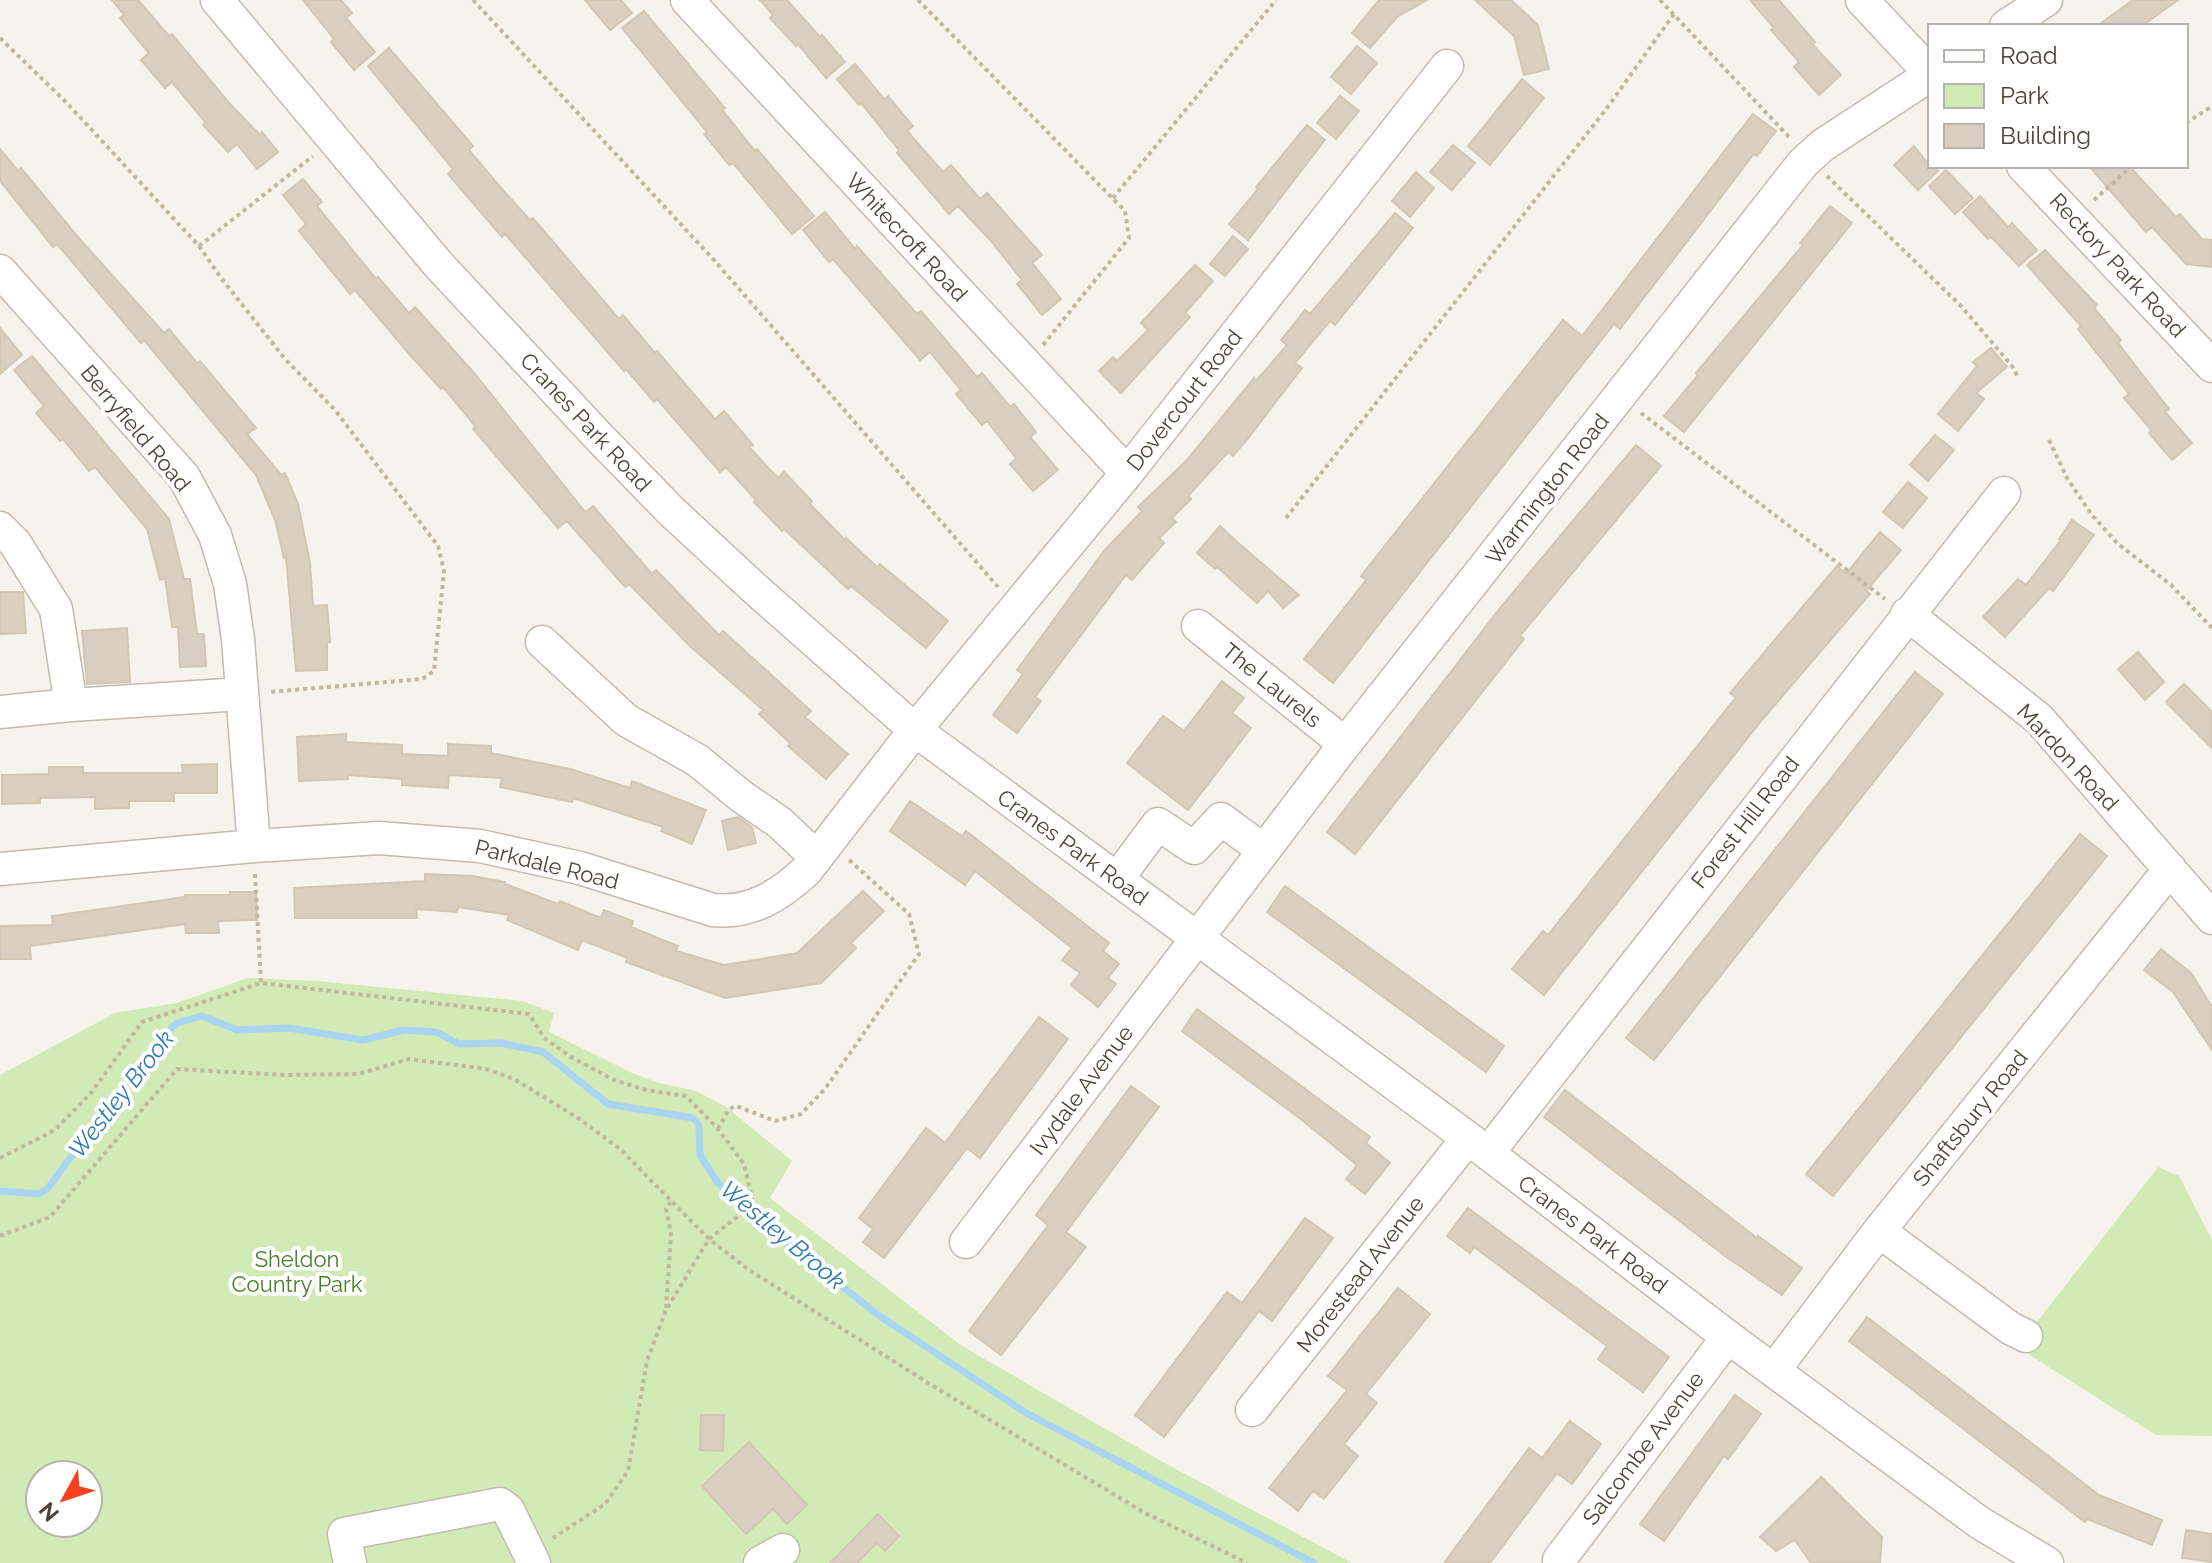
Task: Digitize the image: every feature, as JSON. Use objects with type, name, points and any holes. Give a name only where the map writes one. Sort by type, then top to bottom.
[{"type":"street","name":"Cranes Park Road","points":[[217,0],[437,263],[671,511],[915,730],[1478,1146],[1728,1337],[1980,1523],[2046,1563]]},
{"type":"street","name":"Whitecroft Road","points":[[687,0],[1127,473]]},
{"type":"street","points":[[1862,0],[1928,72]]},
{"type":"street","points":[[2009,24],[2046,0]]},
{"type":"street","name":"Dovercourt Road","points":[[915,730],[1127,473],[1447,66]]},
{"type":"street","name":"Warmington Road","points":[[1196,938],[1345,744],[1808,158],[1928,75]]},
{"type":"street","name":"Rectory Park Road","points":[[2025,168],[2201,335],[2212,366]]},
{"type":"street","name":"Berryfield Road","points":[[0,271],[184,477],[215,535],[230,584],[254,846]]},
{"type":"street","name":"Forest Hill Road","points":[[1478,1146],[2004,493]]},
{"type":"street","points":[[0,528],[15,543],[56,609],[71,705]]},
{"type":"street","name":"Mardon Road","points":[[1907,614],[2039,719],[2212,918]]},
{"type":"street","name":"The Laurels","points":[[1198,626],[1345,744]]},
{"type":"street","points":[[542,642],[626,720],[697,760],[741,796],[822,850]]},
{"type":"street","points":[[0,712],[242,694]]},
{"type":"street","name":"Parkdale Road","points":[[0,869],[379,838],[480,846],[580,868],[687,903],[730,912],[756,905],[787,889],[822,850],[915,730]]},
{"type":"street","points":[[1117,879],[1158,824],[1194,848],[1221,819],[1263,850]]},
{"type":"street","name":"Shaftsbury Road","points":[[1774,1370],[1879,1231],[2170,869]]},
{"type":"street","name":"Ivydale Avenue","points":[[966,1242],[1196,938]]},
{"type":"street","name":"Morestead Avenue","points":[[1252,1410],[1478,1146]]},
{"type":"street","points":[[1879,1231],[2010,1328],[2026,1336]]},
{"type":"street","name":"Salcombe Avenue","points":[[1559,1560],[1728,1337]]},
{"type":"street","points":[[350,1563],[344,1534],[500,1504],[541,1554]]},
{"type":"street","points":[[1980,1523],[1997,1563]]},
{"type":"path","points":[[473,0],[714,260],[1016,607]]},
{"type":"path","points":[[918,0],[1125,211],[1129,238],[1027,366]]},
{"type":"path","points":[[1113,198],[1276,0]]},
{"type":"path","points":[[1660,0],[1808,158],[1961,306],[2018,377]]},
{"type":"path","points":[[1286,518],[1607,108],[1674,14]]},
{"type":"path","points":[[0,38],[66,102],[199,246],[286,360],[335,410],[438,546],[444,571],[434,671],[422,679],[242,694]]},
{"type":"path","points":[[2188,122],[2212,106]]},
{"type":"path","points":[[199,246],[334,139]]},
{"type":"path","points":[[2075,218],[2130,168]]},
{"type":"path","points":[[1620,398],[1907,614]]},
{"type":"path","points":[[2049,440],[2067,478],[2091,514],[2117,543],[2171,585],[2212,628]]},
{"type":"path","points":[[254,846],[261,983]]},
{"type":"path","points":[[718,1129],[729,1109],[736,1106],[775,1121],[801,1114],[825,1089],[919,954],[909,914],[822,850]]},
{"type":"path","points":[[0,1158],[55,1130],[91,1093],[142,1022],[261,983],[529,1014],[544,1038],[571,1057],[614,1080],[646,1090],[686,1096],[718,1129],[744,1164],[752,1198],[737,1217],[709,1239],[666,1310],[647,1361],[628,1471],[605,1504],[564,1530],[541,1554]]},
{"type":"path","points":[[0,1236],[50,1217],[177,1069],[284,1075],[358,1074],[409,1059],[486,1069],[514,1079],[578,1118],[620,1149],[709,1239],[776,1287],[1145,1513],[1247,1563]]},
{"type":"path","points":[[666,1310],[671,1234],[666,1209],[671,1202]]},
{"type":"green space","name":"Sheldon Country Park","points":[[248,978],[317,981],[523,1001],[554,1013],[549,1032],[632,1073],[696,1091],[725,1106],[792,1161],[770,1198],[962,1346],[1168,1465],[1352,1563],[0,1563],[0,1075],[115,1013],[177,1003]]},
{"type":"green space","points":[[2158,1167],[2179,1176],[2212,1240],[2212,1436],[2156,1435],[2020,1349],[2026,1336]]},
{"type":"building","points":[[112,0],[138,0],[169,36],[172,34],[229,103],[260,135],[262,132],[278,152],[257,169],[237,144],[228,152],[203,125],[206,123],[172,82],[165,88],[141,60],[149,53],[120,18],[124,15]]},
{"type":"building","points":[[303,0],[341,0],[352,13],[346,18],[375,52],[354,70]]},
{"type":"building","points":[[585,0],[621,0],[632,13],[610,30]]},
{"type":"building","points":[[760,0],[787,0],[845,62],[826,78],[798,44],[796,46],[770,18],[773,15]]},
{"type":"building","points":[[1379,0],[1427,0],[1397,17],[1370,48],[1352,33]]},
{"type":"building","points":[[1475,0],[1511,0],[1538,25],[1549,69],[1524,75],[1514,36]]},
{"type":"building","points":[[1750,0],[1779,0],[1815,42],[1812,44],[1841,75],[1819,95],[1794,67],[1799,62]]},
{"type":"building","points":[[2133,0],[2178,0],[2145,24],[2100,24]]},
{"type":"building","points":[[644,11],[725,108],[722,110],[755,151],[757,149],[814,216],[792,234],[733,163],[729,165],[704,134],[707,132],[622,28]]},
{"type":"building","points":[[1357,46],[1377,63],[1351,94],[1331,77]]},
{"type":"building","points":[[389,48],[473,146],[469,150],[501,188],[530,220],[533,218],[619,319],[623,315],[655,353],[657,351],[715,419],[724,411],[753,445],[749,447],[778,478],[784,472],[845,540],[877,567],[880,564],[948,621],[926,648],[851,586],[848,589],[784,529],[782,531],[726,467],[720,472],[657,399],[654,402],[626,369],[624,371],[505,234],[502,237],[448,174],[453,169],[368,66]]},
{"type":"building","points":[[855,64],[884,99],[888,96],[913,126],[907,131],[943,172],[951,165],[980,199],[987,193],[1042,255],[1032,263],[1061,299],[1042,315],[1017,284],[1022,280],[991,241],[958,206],[949,214],[897,153],[899,150],[861,103],[859,105],[837,79]]},
{"type":"building","points":[[1522,79],[1544,98],[1490,165],[1468,146]]},
{"type":"building","points":[[1340,96],[1359,111],[1336,139],[1317,123]]},
{"type":"building","points":[[1753,114],[1776,131],[1757,156],[1754,154],[1620,329],[1614,324],[1333,683],[1304,659],[1366,580],[1361,576],[1563,320],[1582,336]]},
{"type":"building","points":[[1307,125],[1325,140],[1248,240],[1229,224]]},
{"type":"building","points":[[1453,145],[1475,163],[1452,190],[1430,172]]},
{"type":"building","points":[[1914,146],[1928,164],[1928,168],[1938,171],[1918,190],[1894,165]]},
{"type":"building","points":[[0,149],[18,171],[21,168],[164,333],[169,329],[197,363],[200,361],[256,428],[247,434],[281,475],[285,473],[298,504],[310,563],[313,606],[327,605],[330,642],[327,643],[327,670],[296,671],[286,557],[256,475],[144,340],[141,343],[57,244],[53,247],[0,181]]},
{"type":"building","points":[[2091,168],[2131,168],[2176,217],[2180,214],[2202,239],[2212,240],[2212,267],[2186,264],[2152,227],[2146,232]]},
{"type":"building","points":[[1946,170],[1973,198],[1955,214],[1929,186]]},
{"type":"building","points":[[1416,172],[1434,188],[1410,217],[1392,201]]},
{"type":"building","points":[[303,179],[322,202],[317,206],[376,279],[378,277],[409,313],[415,307],[475,374],[585,512],[593,506],[652,574],[656,570],[719,635],[723,631],[811,711],[805,717],[848,754],[826,779],[788,746],[791,744],[759,714],[763,710],[690,646],[629,584],[625,587],[567,521],[558,528],[473,429],[476,427],[443,387],[441,389],[411,356],[355,290],[350,294],[299,231],[306,224],[283,195]]},
{"type":"building","points":[[1980,196],[2008,227],[2012,223],[2037,250],[2019,266],[1963,212]]},
{"type":"building","points":[[1830,206],[1852,223],[1684,432],[1664,416],[1803,245],[1800,243]]},
{"type":"building","points":[[825,212],[855,249],[857,246],[917,314],[921,311],[977,377],[982,373],[1010,407],[1014,404],[1036,432],[1030,437],[1058,470],[1033,491],[1010,464],[1016,458],[987,421],[982,425],[956,394],[961,390],[930,352],[920,360],[833,259],[829,262],[803,230]]},
{"type":"building","points":[[1395,213],[1413,228],[1335,325],[1330,321],[1295,363],[1302,368],[1249,437],[1233,456],[1228,452],[1188,496],[1191,499],[1172,518],[1176,522],[1159,538],[1164,543],[1132,580],[1126,575],[1035,697],[1041,701],[1017,733],[993,715],[1023,674],[1017,670],[1104,551],[1142,511],[1138,507],[1187,460],[1254,378],[1256,381],[1287,345],[1281,340],[1305,310],[1310,314]]},
{"type":"building","points":[[1233,236],[1248,249],[1225,276],[1210,264]]},
{"type":"building","points":[[2045,250],[2097,305],[2094,308],[2121,340],[2118,343],[2169,409],[2165,412],[2192,443],[2172,460],[2124,398],[2129,394],[2078,329],[2081,326],[2027,265]]},
{"type":"building","points":[[1195,265],[1213,281],[1185,313],[1190,317],[1121,393],[1099,371],[1113,357],[1117,361],[1148,330],[1141,323]]},
{"type":"building","points":[[0,328],[22,355],[0,374]]},
{"type":"building","points":[[1991,348],[2007,367],[1976,393],[1984,399],[1958,431],[1938,414],[1977,366],[1973,362]]},
{"type":"building","points":[[32,356],[169,519],[184,579],[190,579],[197,634],[204,634],[206,666],[180,667],[178,627],[172,627],[165,578],[160,580],[147,529],[95,467],[89,471],[36,413],[44,406],[14,370]]},
{"type":"building","points":[[1935,435],[1954,450],[1928,481],[1910,465]]},
{"type":"building","points":[[1636,445],[1661,466],[1520,636],[1524,639],[1355,854],[1327,832],[1501,607]]},
{"type":"building","points":[[1908,482],[1927,498],[1903,528],[1883,512]]},
{"type":"building","points":[[2072,520],[2094,535],[2053,591],[2049,588],[2005,637],[1983,617],[2018,579],[2026,585],[2061,540]]},
{"type":"building","points":[[1220,526],[1299,595],[1283,608],[1268,591],[1257,603],[1217,567],[1215,569],[1197,553]]},
{"type":"building","points":[[1880,532],[1901,550],[1866,591],[1870,594],[1762,720],[1544,995],[1512,969],[1543,931],[1548,935],[1736,697],[1730,693],[1837,566],[1846,574]]},
{"type":"building","points":[[0,592],[23,592],[26,633],[0,634]]},
{"type":"building","points":[[127,628],[130,682],[87,684],[82,631]]},
{"type":"building","points":[[2138,652],[2164,682],[2145,700],[2118,669]]},
{"type":"building","points":[[1915,672],[1943,694],[1654,1060],[1626,1038]]},
{"type":"building","points":[[1222,681],[1244,698],[1232,713],[1251,728],[1188,810],[1127,763],[1163,716],[1184,731]]},
{"type":"building","points":[[2184,684],[2212,712],[2212,748],[2166,702]]},
{"type":"building","points":[[346,734],[346,742],[402,745],[402,754],[448,756],[448,744],[491,746],[491,753],[570,769],[630,788],[632,781],[706,810],[692,844],[661,831],[663,827],[573,798],[572,802],[500,787],[502,778],[449,775],[448,788],[402,785],[402,779],[348,775],[348,779],[299,781],[297,737]]},
{"type":"building","points":[[217,764],[217,793],[174,793],[174,801],[129,801],[129,808],[95,809],[95,797],[40,798],[40,803],[2,804],[2,775],[49,774],[49,767],[83,767],[83,773],[183,773],[182,765]]},
{"type":"building","points":[[910,801],[962,836],[966,831],[1109,943],[1103,951],[1119,964],[1108,978],[1116,984],[1098,1007],[1071,985],[1080,973],[1062,960],[1072,948],[975,871],[965,885],[890,831]]},
{"type":"building","points":[[738,817],[752,827],[756,843],[728,850],[722,821]]},
{"type":"building","points":[[2080,834],[2107,856],[1833,1196],[1806,1174]]},
{"type":"building","points":[[425,874],[473,876],[505,882],[601,918],[604,910],[633,921],[631,927],[678,946],[676,951],[724,965],[797,953],[863,891],[884,911],[851,943],[856,948],[821,983],[725,998],[626,962],[628,958],[582,940],[578,950],[507,920],[509,915],[458,907],[457,912],[416,909],[417,918],[295,918],[294,888],[425,881]]},
{"type":"building","points":[[1285,886],[1504,1046],[1486,1072],[1267,912]]},
{"type":"building","points":[[230,892],[256,892],[257,920],[218,921],[219,933],[186,933],[185,924],[30,946],[31,959],[0,959],[0,926],[53,925],[52,916],[185,895],[230,895]]},
{"type":"building","points":[[2161,949],[2191,973],[2212,1007],[2212,1050],[2173,992],[2144,970]]},
{"type":"building","points":[[1197,1009],[1370,1137],[1366,1143],[1390,1163],[1365,1194],[1346,1179],[1357,1165],[1182,1031]]},
{"type":"building","points":[[1039,1017],[1068,1039],[980,1158],[967,1148],[884,1258],[863,1242],[873,1229],[859,1218],[926,1128],[945,1143]]},
{"type":"building","points":[[1131,1086],[1159,1107],[1066,1232],[1086,1247],[1001,1355],[969,1331],[1048,1225],[1036,1215]]},
{"type":"building","points":[[1565,1090],[1757,1238],[1802,1268],[1782,1295],[1725,1256],[1544,1117]]},
{"type":"building","points":[[1468,1208],[1669,1357],[1643,1392],[1598,1359],[1607,1346],[1474,1247],[1470,1253],[1447,1236]]},
{"type":"building","points":[[1305,1218],[1333,1238],[1272,1321],[1259,1311],[1164,1437],[1135,1415],[1227,1292],[1242,1303]]},
{"type":"building","points":[[1398,1288],[1430,1314],[1366,1394],[1377,1403],[1344,1444],[1358,1456],[1324,1499],[1313,1491],[1298,1511],[1269,1488],[1347,1390],[1328,1376]]},
{"type":"building","points":[[1867,1317],[2099,1495],[2162,1520],[2152,1545],[2087,1519],[2085,1522],[1849,1341]]},
{"type":"building","points":[[1735,1395],[1761,1414],[1728,1459],[1724,1456],[1664,1541],[1640,1524]]},
{"type":"building","points":[[701,1415],[724,1415],[723,1451],[700,1450]]},
{"type":"building","points":[[1570,1421],[1601,1444],[1572,1484],[1557,1473],[1490,1563],[1444,1563],[1529,1448],[1542,1458]]},
{"type":"building","points":[[749,1442],[807,1505],[787,1524],[773,1509],[746,1534],[702,1486]]},
{"type":"building","points":[[1821,1477],[1882,1537],[1880,1563],[1811,1563],[1795,1540],[1776,1551],[1760,1537]]},
{"type":"building","points":[[878,1514],[899,1536],[885,1551],[877,1543],[857,1563],[830,1563]]},
{"type":"building","points":[[2186,1530],[2212,1534],[2212,1562],[2182,1558]]},
{"type":"waterway","name":"Westley Brook","points":[[0,1191],[39,1194],[48,1188],[123,1086],[146,1068],[156,1043],[177,1023],[202,1016],[237,1030],[289,1028],[363,1040],[404,1030],[436,1032],[459,1044],[501,1043],[543,1052],[608,1104],[693,1118],[699,1125],[700,1155],[718,1183],[749,1212],[878,1315],[1028,1414],[1314,1563]]}]
